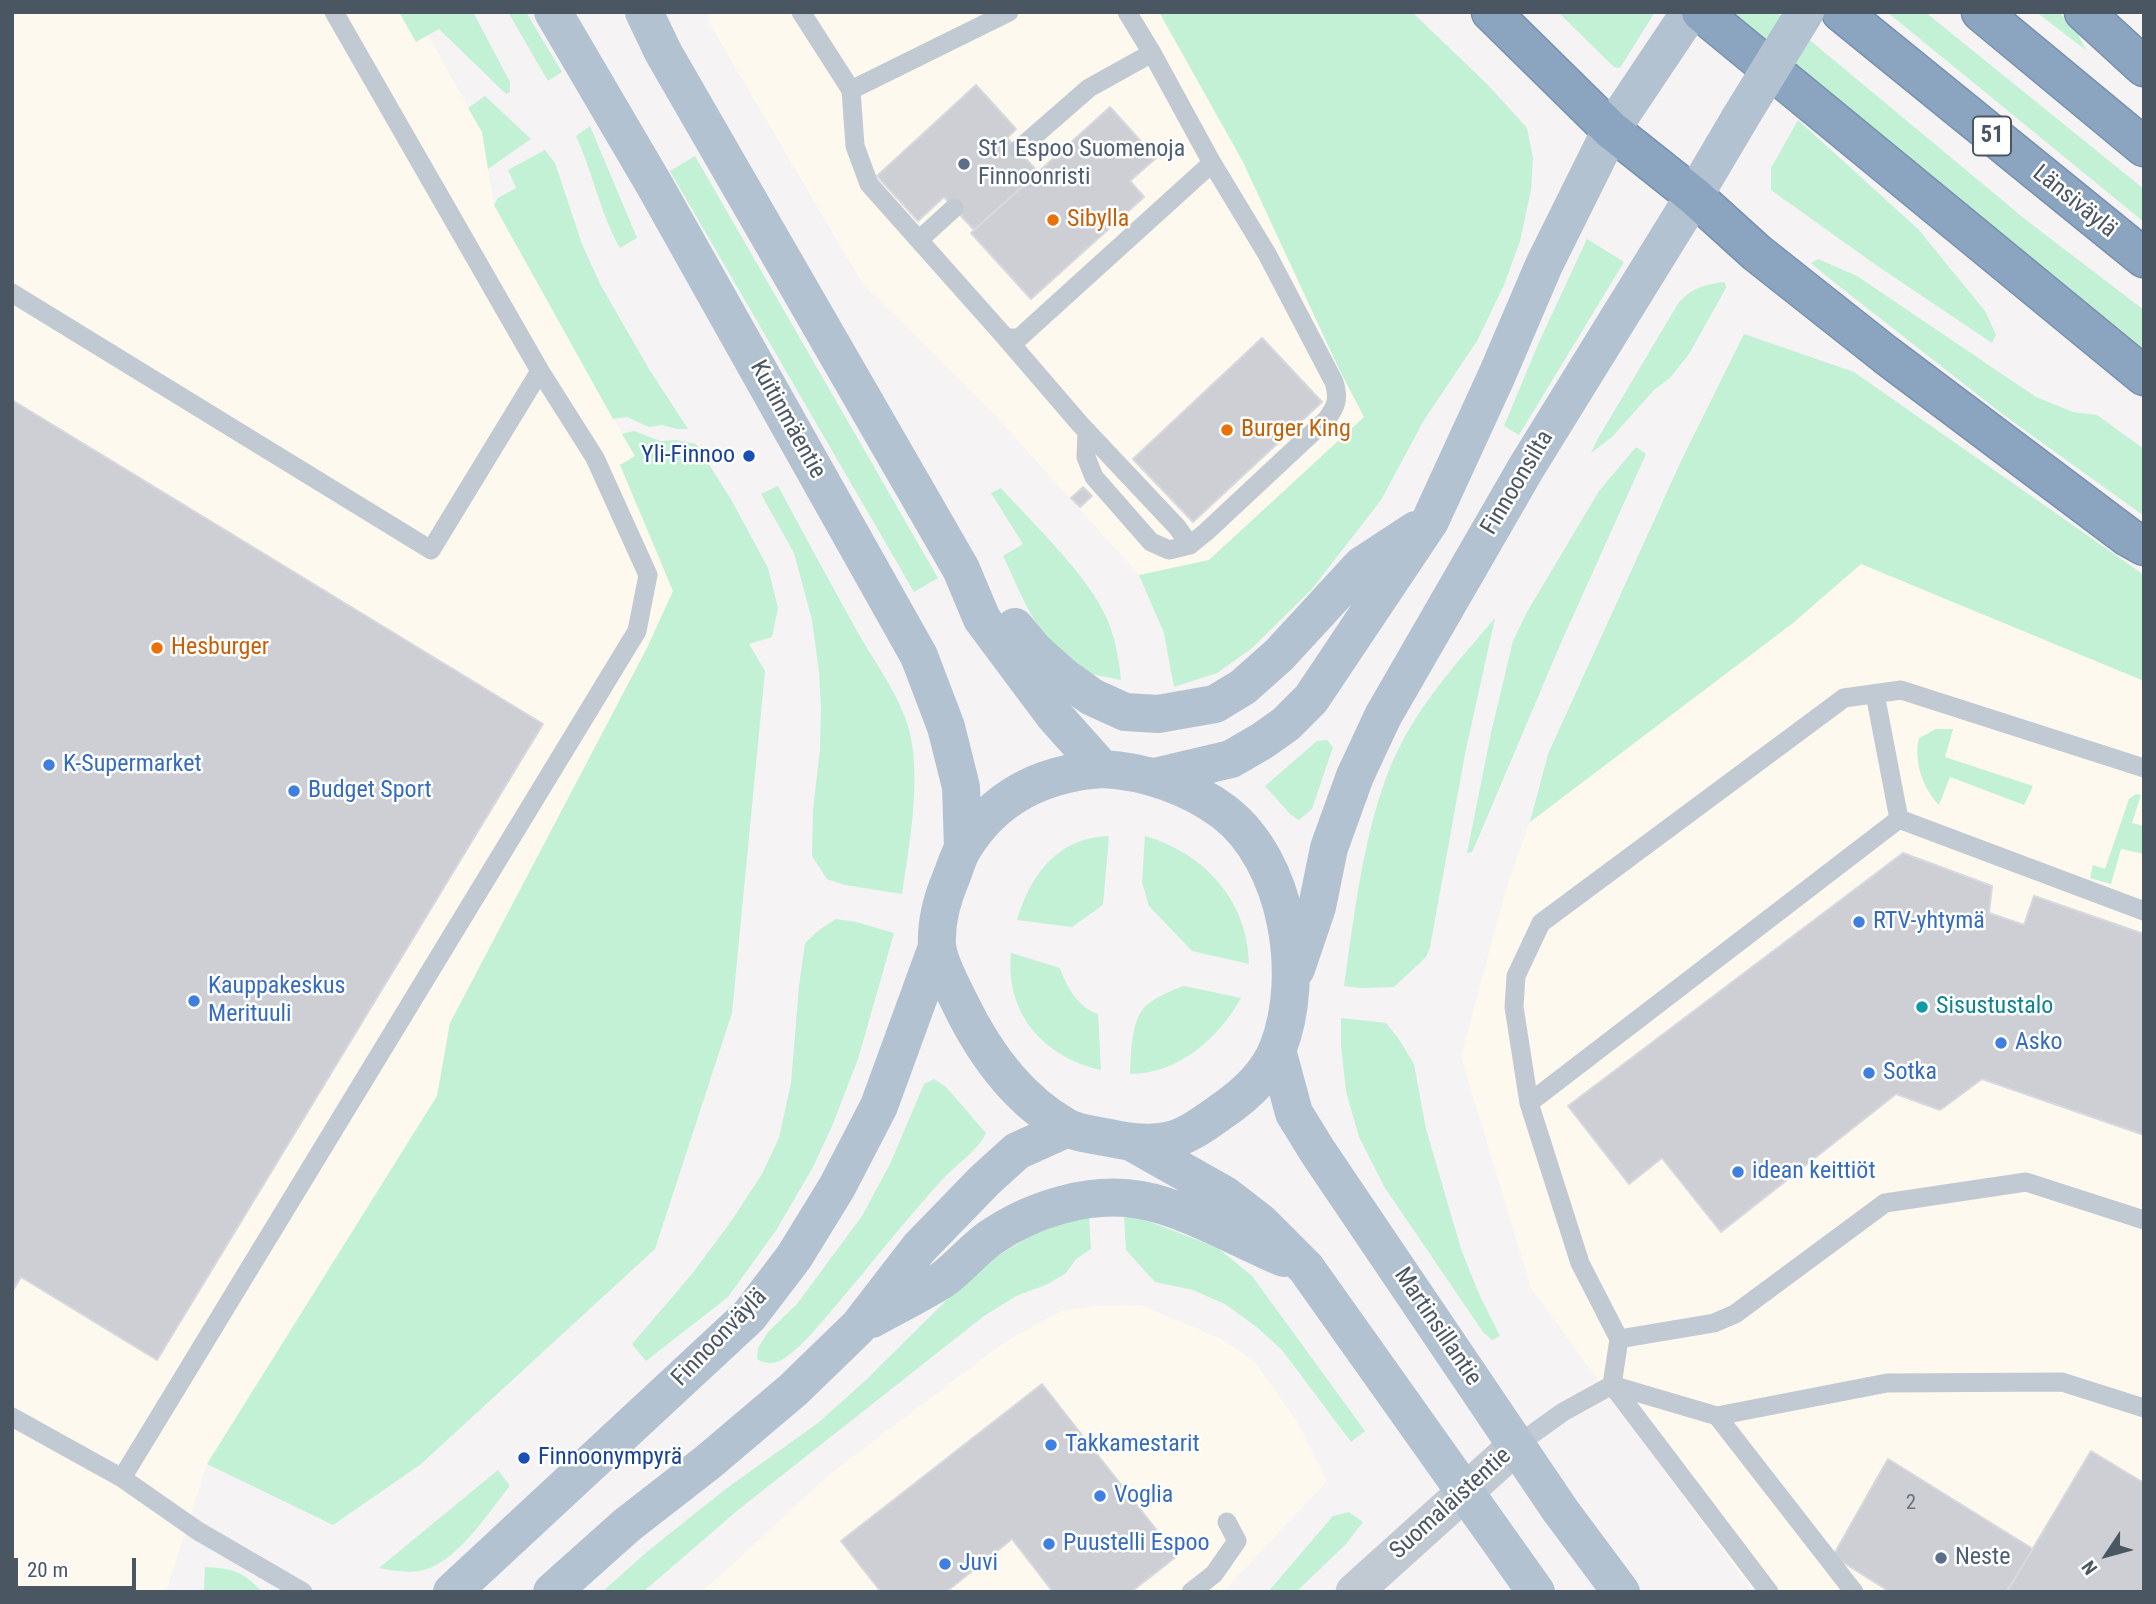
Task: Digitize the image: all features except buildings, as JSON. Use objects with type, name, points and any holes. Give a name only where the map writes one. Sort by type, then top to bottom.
[{"type":"highway","points":[[1491,12],[1611,130],[1694,195],[1757,253],[1886,355],[2128,537],[2144,546]]},
{"type":"highway","points":[[1701,12],[2144,376]]},
{"type":"highway","name":"Länsiväylä","points":[[1841,12],[2144,258]]},
{"type":"highway","points":[[1981,12],[2144,147]]},
{"type":"highway","points":[[2084,12],[2144,67]]},
{"type":"main road","name":"Kuitinmäentie","points":[[553,12],[655,186],[919,656],[946,727],[961,787],[963,848]]},
{"type":"main road","points":[[644,12],[663,52],[961,569],[982,619],[1053,714],[1102,769]]},
{"type":"main road","points":[[1155,777],[1231,758],[1286,724],[1311,699],[1430,521],[1544,265],[1611,130],[1690,12]]},
{"type":"main road","name":"Finnoonsilta","points":[[1292,981],[1317,907],[1329,848],[1355,776],[1383,716],[1526,468],[1805,12]]},
{"type":"main road","points":[[961,569],[998,605],[1034,650],[1092,698],[1125,712],[1158,713],[1215,704],[1243,687],[1279,655],[1361,566],[1430,521]]},
{"type":"main road","points":[[1102,769],[1124,770],[1155,777],[1224,812],[1246,835],[1268,869],[1285,915],[1292,981],[1287,1019],[1278,1051],[1258,1080],[1230,1105],[1198,1128],[1167,1141],[1133,1143],[1068,1128],[1027,1099],[998,1068],[973,1030],[937,947],[941,906],[963,848],[990,812],[1043,780],[1073,771],[1102,769]]},
{"type":"main road","name":"Finnoonväylä","points":[[452,1592],[749,1316],[794,1257],[837,1187],[879,1106],[937,947]]},
{"type":"main road","name":"Martinsillantie","points":[[1278,1051],[1294,1113],[1312,1143],[1560,1510],[1620,1592]]},
{"type":"main road","points":[[552,1592],[627,1525],[708,1462],[793,1390],[858,1327],[919,1248],[1017,1151],[1068,1128]]},
{"type":"main road","points":[[1133,1143],[1225,1195],[1261,1222],[1306,1268],[1536,1592]]},
{"type":"main road","points":[[858,1327],[943,1279],[990,1237],[1028,1216],[1061,1205],[1096,1198],[1141,1200],[1191,1215],[1306,1268]]},
{"type":"street","name":"Suomalaistentie","points":[[1354,1592],[1517,1445]]},
{"type":"lane","points":[[122,1478],[637,631],[648,575],[595,458],[540,370],[334,12]]},
{"type":"lane","points":[[801,12],[851,90],[855,146],[869,184],[1087,431],[1177,527],[1190,545]]},
{"type":"lane","points":[[851,90],[1009,12]]},
{"type":"lane","points":[[1087,431],[1086,457],[1094,477],[1151,542],[1169,550],[1190,545],[1326,420],[1335,408],[1338,396],[1334,382],[1267,254],[1127,12]]},
{"type":"lane","points":[[1018,150],[1089,88],[1152,54]]},
{"type":"lane","points":[[1006,338],[1019,338],[1212,163]]},
{"type":"lane","points":[[919,240],[954,208]]},
{"type":"lane","points":[[12,293],[431,550],[540,370]]},
{"type":"lane","points":[[1769,1592],[1612,1385],[1619,1339],[1580,1263],[1529,1103],[1514,1007],[1516,976],[1541,923],[1844,698],[1901,690],[2144,768]]},
{"type":"lane","points":[[1875,694],[1899,819]]},
{"type":"lane","points":[[1899,819],[2144,911]]},
{"type":"lane","points":[[1529,1103],[1899,819]]},
{"type":"lane","points":[[1619,1339],[1714,1322],[1735,1314],[1885,1203],[2026,1182],[2144,1220]]},
{"type":"lane","points":[[1517,1445],[1563,1412],[1612,1385],[1717,1416],[1887,1383],[2062,1382],[2144,1408]]},
{"type":"lane","points":[[1717,1416],[1854,1592]]},
{"type":"lane","points":[[12,1417],[122,1478],[198,1531],[303,1592]]},
{"type":"lane","points":[[1191,1592],[1214,1574],[1237,1541],[1227,1522]]},
{"type":"shaded area","points":[[12,12],[415,12],[482,132],[494,205],[635,456],[620,465],[673,591],[647,648],[450,1023],[437,1096],[207,1464],[166,1592],[12,1592]]},
{"type":"shaded area","points":[[711,12],[1159,12],[1244,162],[1364,417],[1209,560],[1139,575],[994,414],[862,283],[708,21]]},
{"type":"shaded area","points":[[1861,564],[2144,681],[2144,1592],[1753,1592],[1531,1288],[1461,1057],[1506,889],[1530,822],[1793,623]]},
{"type":"shaded area","points":[[1141,1305],[1221,1339],[1254,1361],[1298,1423],[1327,1481],[1223,1592],[702,1592],[831,1473],[1006,1341],[1061,1311],[1095,1306]]},
{"type":"green space","points":[[399,12],[473,12],[510,82],[510,92],[506,94],[439,29],[416,42]]},
{"type":"green space","points":[[508,12],[526,12],[562,72],[548,81]]},
{"type":"green space","points":[[1159,12],[1412,12],[1488,85],[1527,128],[1533,158],[1531,190],[1520,241],[1504,285],[1477,341],[1424,420],[1381,500],[1312,589],[1251,649],[1217,673],[1174,687],[1164,633],[1139,575],[1209,560],[1364,417],[1243,162]]},
{"type":"green space","points":[[1558,12],[1655,12],[1620,68],[1614,67]]},
{"type":"green space","points":[[1732,12],[1776,12],[2026,220],[2144,310],[2144,349]]},
{"type":"green space","points":[[1887,12],[1925,12],[2144,189],[2144,222]]},
{"type":"green space","points":[[2036,12],[2059,12],[2075,29],[2086,50]]},
{"type":"green space","points":[[485,96],[531,139],[488,169],[482,132],[468,108]]},
{"type":"green space","points":[[1798,120],[1918,229],[1985,311],[1996,335],[1992,343],[1771,190],[1771,168]]},
{"type":"green space","points":[[590,126],[637,238],[620,248],[607,221],[576,136]]},
{"type":"green space","points":[[545,150],[555,163],[582,244],[600,284],[649,369],[688,429],[662,425],[649,427],[627,417],[613,419],[494,205],[498,198],[516,188],[508,170]]},
{"type":"green space","points":[[695,156],[938,578],[914,592],[670,171]]},
{"type":"green space","points":[[1587,239],[1624,262],[1519,435],[1504,426]]},
{"type":"green space","points":[[1818,259],[1857,276],[2036,397],[2073,412],[2097,415],[2144,449],[2144,516],[2001,413],[1830,279],[1811,263]]},
{"type":"green space","points":[[1725,282],[1726,288],[1689,354],[1670,378],[1654,390],[1612,437],[1591,453],[1679,302],[1700,288]]},
{"type":"green space","points":[[1744,334],[1854,372],[2144,575],[2144,681],[1861,564],[1793,623],[1530,822],[1548,754],[1682,459]]},
{"type":"green space","points":[[634,431],[660,441],[676,440],[696,444],[732,501],[768,568],[778,608],[772,637],[749,644],[765,671],[732,1013],[655,1249],[421,1464],[333,1525],[207,1464],[437,1096],[450,1023],[647,648],[673,591],[620,465],[635,456],[622,434]]},
{"type":"green space","points":[[1636,447],[1646,454],[1560,645],[1477,841],[1472,852],[1467,853],[1513,641],[1527,612],[1599,491]]},
{"type":"green space","points":[[778,486],[906,719],[913,751],[914,787],[902,894],[845,885],[827,879],[812,856],[813,810],[820,749],[819,672],[812,620],[794,553],[761,494]]},
{"type":"green space","points":[[1001,488],[1073,567],[1097,601],[1112,632],[1121,680],[1092,674],[1069,660],[1056,649],[1034,620],[1003,556],[1023,544],[991,493]]},
{"type":"green space","points":[[1495,618],[1465,754],[1426,957],[1394,987],[1344,986],[1364,861],[1379,798],[1390,769],[1422,708]]},
{"type":"green space","points":[[1936,729],[1953,729],[1945,757],[2033,786],[2024,805],[1950,777],[1939,805],[1924,783],[1917,756],[1919,738]]},
{"type":"green space","points":[[1327,740],[1333,747],[1312,809],[1299,820],[1291,815],[1265,786],[1317,741]]},
{"type":"green space","points":[[2136,794],[2141,795],[2132,823],[2144,826],[2144,854],[2121,849],[2111,884],[2090,878],[2093,865],[2105,869],[2129,799]]},
{"type":"green space","points":[[1109,836],[1103,905],[1072,927],[1017,920],[1030,888],[1049,862],[1061,851],[1091,838]]},
{"type":"green space","points":[[1145,836],[1186,854],[1204,867],[1219,883],[1241,920],[1247,941],[1249,964],[1192,951],[1149,906],[1142,882]]},
{"type":"green space","points":[[836,919],[894,933],[858,1059],[832,1126],[813,1167],[777,1229],[728,1297],[646,1361],[632,1344],[692,1274],[732,1220],[762,1174],[779,1138],[791,1083],[805,943]]},
{"type":"green space","points":[[1011,953],[1060,968],[1074,996],[1085,1007],[1098,1014],[1101,1070],[1062,1055],[1032,1029],[1014,995]]},
{"type":"green space","points":[[1184,986],[1241,998],[1221,1027],[1195,1051],[1164,1068],[1130,1074],[1133,1034],[1141,1012],[1155,1000]]},
{"type":"green space","points":[[1341,1018],[1386,1023],[1414,1064],[1426,1129],[1461,1249],[1500,1336],[1492,1340],[1483,1332],[1385,1188],[1359,1137],[1346,1091]]},
{"type":"green space","points":[[934,1079],[946,1087],[986,1133],[982,1140],[947,1174],[800,1345],[776,1362],[768,1363],[757,1359],[758,1348],[768,1332],[797,1304],[862,1216],[890,1164],[924,1084]]},
{"type":"green space","points":[[1089,1216],[1091,1249],[1076,1259],[1066,1273],[1048,1284],[1016,1296],[984,1316],[738,1510],[643,1592],[602,1592],[727,1488],[818,1423],[867,1379],[982,1265],[1041,1230]]},
{"type":"green space","points":[[1124,1216],[1143,1219],[1218,1248],[1252,1276],[1365,1431],[1351,1442],[1282,1350],[1225,1304],[1193,1290],[1155,1282],[1126,1250]]},
{"type":"green space","points":[[498,1470],[510,1486],[458,1549],[432,1567],[418,1571],[379,1568]]},
{"type":"green space","points":[[1349,1512],[1363,1522],[1346,1544],[1296,1592],[1268,1592],[1333,1516]]},
{"type":"green space","points":[[205,1567],[222,1568],[243,1575],[262,1592],[204,1592]]},
{"type":"place","name":"St1 Espoo Suomenoja Finnoonristi","points":[[964,164]]},
{"type":"place","name":"Sibylla","points":[[1053,220]]},
{"type":"place","name":"Burger King","points":[[1227,430]]},
{"type":"place","name":"Yli-Finnoo","points":[[749,456]]},
{"type":"place","name":"Hesburger","points":[[157,648]]},
{"type":"place","name":"K-Supermarket","points":[[49,765]]},
{"type":"place","name":"Budget Sport","points":[[294,791]]},
{"type":"place","name":"RTV-yhtymä","points":[[1859,922]]},
{"type":"place","name":"Kauppakeskus Merituuli","points":[[194,1001]]},
{"type":"place","name":"Sisustustalo","points":[[1922,1007]]},
{"type":"place","name":"Asko","points":[[2001,1043]]},
{"type":"place","name":"Sotka","points":[[1869,1073]]},
{"type":"place","name":"idean keittiöt","points":[[1738,1172]]},
{"type":"place","name":"Takkamestarit","points":[[1051,1445]]},
{"type":"place","name":"Finnoonympyrä","points":[[524,1458]]},
{"type":"place","name":"Voglia","points":[[1100,1496]]},
{"type":"place","name":"Puustelli Espoo","points":[[1049,1544]]},
{"type":"place","name":"Neste","points":[[1941,1558]]},
{"type":"place","name":"Juvi","points":[[945,1564]]}]
